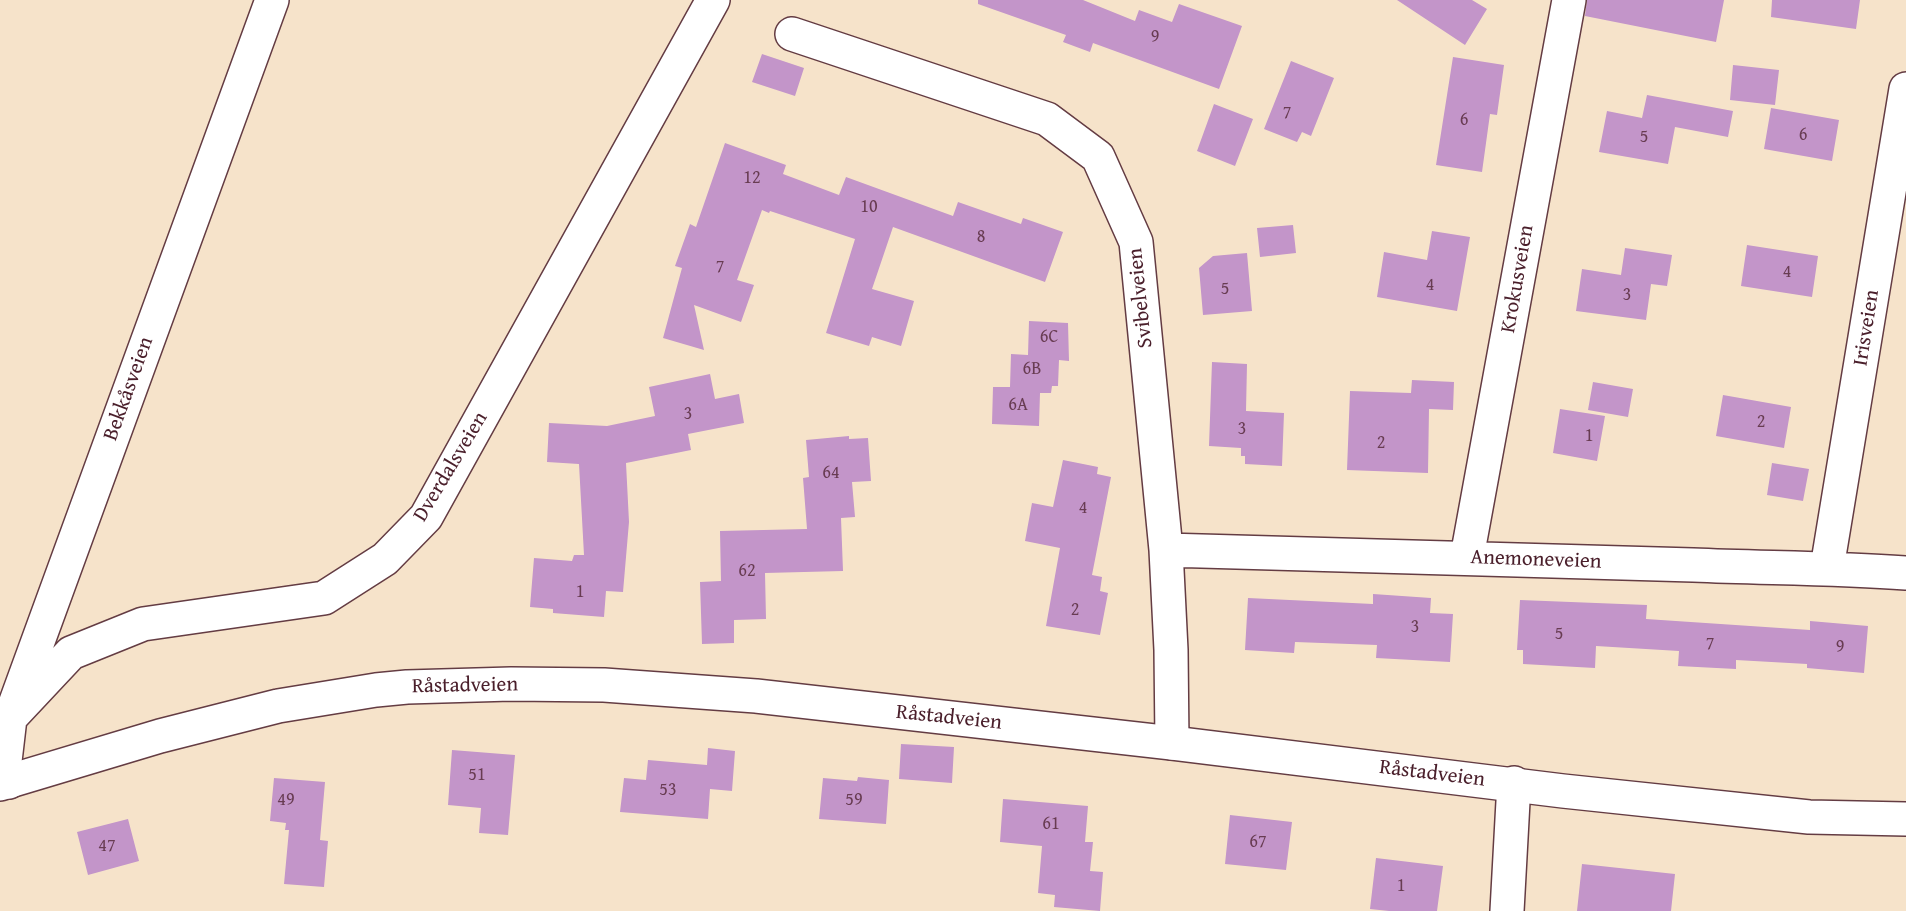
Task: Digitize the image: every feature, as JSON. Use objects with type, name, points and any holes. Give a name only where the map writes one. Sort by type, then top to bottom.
[{"type":"street","name":"Bekkåsveien","points":[[4,783],[10,718],[272,0]]},
{"type":"street","name":"Dverdalsveien","points":[[10,718],[71,653],[143,624],[324,598],[386,559],[426,517],[713,0]]},
{"type":"street","name":"Krokusveien","points":[[1467,557],[1569,0]]},
{"type":"street","name":"Svibelveien","points":[[792,34],[1047,119],[1098,157],[1136,242],[1166,550],[1171,650],[1172,743]]},
{"type":"street","name":"Irisveien","points":[[1827,568],[1906,89]]},
{"type":"street","name":"Anemoneveien","points":[[1166,550],[1467,557],[1759,568],[1827,568],[1906,573]]},
{"type":"street","name":"Råstadveien","points":[[4,783],[160,736],[279,706],[407,687],[511,684],[616,686],[756,696],[1514,783],[1575,792],[1809,817],[1906,819]]},
{"type":"street","points":[[1507,911],[1514,783]]},
{"type":"building","points":[[978,0],[1083,0],[1135,21],[1139,10],[1172,22],[1179,4],[1242,26],[1219,89],[1093,43],[1090,52],[1063,42],[1066,35],[978,4]]},
{"type":"building","points":[[1397,0],[1472,0],[1487,9],[1465,45]]},
{"type":"building","points":[[1587,0],[1724,0],[1716,42],[1585,16]]},
{"type":"building","points":[[1772,0],[1860,0],[1856,29],[1771,17]]},
{"type":"building","points":[[762,54],[804,68],[795,96],[752,82]]},
{"type":"building","points":[[1453,57],[1504,65],[1497,115],[1490,114],[1482,172],[1436,165]]},
{"type":"building","points":[[1291,61],[1334,78],[1311,136],[1302,132],[1297,142],[1264,129]]},
{"type":"building","points":[[1733,65],[1779,70],[1775,105],[1730,100]]},
{"type":"building","points":[[1647,95],[1733,111],[1728,137],[1675,127],[1668,164],[1599,152],[1607,111],[1642,118]]},
{"type":"building","points":[[1214,104],[1253,119],[1235,166],[1197,151]]},
{"type":"building","points":[[1771,108],[1839,120],[1832,161],[1764,149]]},
{"type":"building","points":[[725,143],[786,165],[783,174],[839,195],[846,177],[953,216],[958,202],[1021,224],[1023,218],[1063,232],[1045,282],[893,227],[872,289],[914,301],[901,346],[872,337],[869,346],[826,333],[855,239],[762,210],[737,280],[754,285],[741,322],[694,305],[704,350],[663,338],[682,268],[675,266],[690,224],[696,227]]},
{"type":"building","points":[[1293,225],[1296,253],[1260,257],[1257,228]]},
{"type":"building","points":[[1432,231],[1470,237],[1457,311],[1377,297],[1384,252],[1427,260]]},
{"type":"building","points":[[1747,245],[1818,256],[1812,297],[1741,286]]},
{"type":"building","points":[[1625,248],[1672,255],[1667,286],[1651,284],[1646,320],[1576,311],[1582,269],[1621,275]]},
{"type":"building","points":[[1247,253],[1252,311],[1203,315],[1199,268],[1213,256]]},
{"type":"building","points":[[1029,321],[1068,323],[1069,361],[1059,360],[1058,386],[1052,386],[1051,393],[1040,393],[1039,426],[992,424],[993,387],[1010,387],[1011,354],[1028,355]]},
{"type":"building","points":[[1212,362],[1247,364],[1246,411],[1284,413],[1282,466],[1245,464],[1245,456],[1241,456],[1241,448],[1209,446]]},
{"type":"building","points":[[710,374],[715,399],[739,394],[744,423],[688,434],[691,450],[626,463],[629,522],[623,592],[606,591],[604,617],[553,613],[553,609],[530,607],[534,558],[572,561],[574,555],[584,555],[579,464],[547,462],[549,423],[607,426],[655,416],[649,387]]},
{"type":"building","points":[[1412,380],[1454,382],[1453,410],[1429,409],[1428,473],[1347,470],[1350,391],[1411,393]]},
{"type":"building","points":[[1593,382],[1633,389],[1628,417],[1588,410]]},
{"type":"building","points":[[1723,395],[1791,407],[1784,448],[1716,436]]},
{"type":"building","points":[[1560,409],[1605,416],[1597,461],[1553,453]]},
{"type":"building","points":[[849,436],[849,439],[868,438],[871,481],[852,482],[855,517],[841,518],[843,571],[765,573],[766,619],[734,620],[734,643],[702,644],[700,582],[721,581],[720,531],[807,529],[803,478],[809,477],[806,440]]},
{"type":"building","points":[[1063,460],[1098,467],[1097,474],[1111,477],[1092,575],[1102,577],[1100,591],[1108,593],[1100,635],[1046,626],[1060,548],[1025,541],[1032,503],[1053,507]]},
{"type":"building","points":[[1772,463],[1809,469],[1803,501],[1767,495]]},
{"type":"building","points":[[1373,594],[1431,598],[1430,613],[1453,614],[1450,662],[1376,658],[1377,645],[1295,642],[1294,653],[1245,650],[1248,598],[1373,604]]},
{"type":"building","points":[[1520,600],[1647,605],[1646,619],[1810,630],[1810,621],[1868,626],[1864,673],[1807,668],[1807,664],[1736,660],[1736,669],[1678,666],[1679,651],[1596,646],[1595,668],[1523,664],[1523,650],[1517,650]]},
{"type":"building","points":[[901,744],[954,747],[952,783],[899,779]]},
{"type":"building","points":[[708,748],[735,751],[732,791],[710,789],[708,819],[620,812],[624,778],[646,780],[648,760],[707,765]]},
{"type":"building","points":[[452,750],[515,755],[508,835],[479,833],[481,808],[448,805]]},
{"type":"building","points":[[858,777],[889,780],[886,824],[819,819],[823,778],[857,781]]},
{"type":"building","points":[[274,778],[325,782],[320,840],[328,841],[324,887],[284,884],[289,830],[285,830],[286,823],[270,821]]},
{"type":"building","points":[[1003,799],[1088,806],[1085,842],[1093,842],[1090,871],[1103,872],[1100,911],[1054,907],[1055,895],[1038,893],[1042,846],[1000,842]]},
{"type":"building","points":[[1230,815],[1292,822],[1286,870],[1225,864]]},
{"type":"building","points":[[128,819],[139,861],[88,875],[77,832]]},
{"type":"building","points":[[1376,858],[1443,866],[1437,911],[1370,909]]},
{"type":"building","points":[[1582,864],[1675,874],[1671,911],[1577,911]]}]
